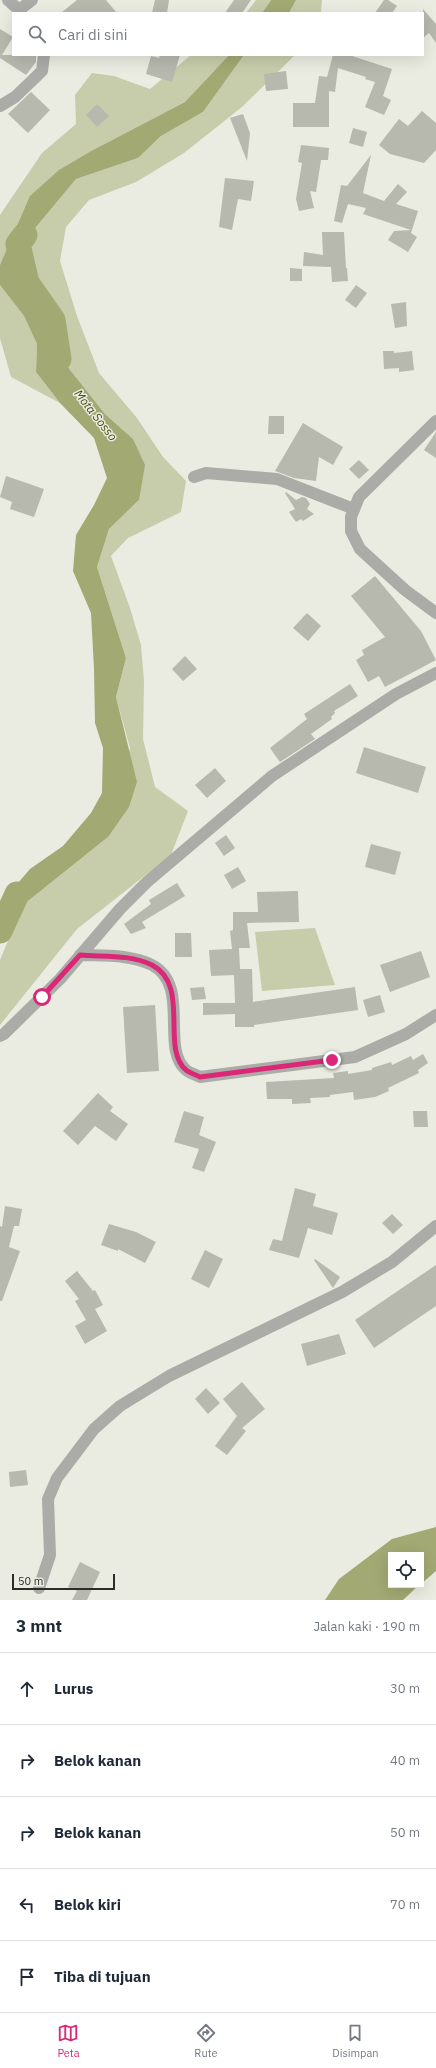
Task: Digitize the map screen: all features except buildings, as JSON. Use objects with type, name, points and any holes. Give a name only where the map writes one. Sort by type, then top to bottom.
[{"type":"street","points":[[8,0],[20,12],[32,0]]},
{"type":"street","points":[[0,106],[14,97],[42,71],[44,56]]},
{"type":"street","points":[[436,421],[359,497],[351,516],[351,532],[360,549],[405,590],[436,613]]},
{"type":"street","points":[[194,477],[206,473],[277,479],[354,509]]},
{"type":"street","points":[[0,1036],[4,1034],[42,997],[120,909],[147,882],[272,776],[396,694],[436,673]]},
{"type":"street","points":[[80,955],[129,958],[152,965],[166,976],[172,990],[177,1056],[186,1070],[200,1077],[355,1057],[406,1034],[436,1015]]},
{"type":"street","points":[[39,1588],[50,1555],[48,1499],[57,1478],[94,1429],[120,1406],[169,1376],[342,1292],[392,1262],[436,1226]]},
{"type":"shaded area","points":[[256,0],[271,0],[263,12],[247,12]]},
{"type":"shaded area","points":[[296,0],[322,0],[321,12],[290,12]]},
{"type":"shaded area","points":[[190,56],[228,56],[185,102],[93,150],[12,240],[0,265],[0,215],[42,153],[76,124],[75,95],[92,73],[114,76],[150,89]]},
{"type":"shaded area","points":[[243,56],[294,56],[242,107],[184,153],[136,182],[89,200],[66,227],[60,261],[77,316],[99,373],[137,418],[163,457],[186,481],[181,512],[128,538],[111,556],[130,608],[141,645],[144,681],[143,739],[155,787],[188,811],[171,855],[77,929],[0,1025],[0,960],[23,905],[108,837],[130,748],[116,697],[126,658],[97,567],[109,529],[139,500],[133,439],[105,414],[67,366],[62,334],[34,305],[20,278],[31,233],[76,179],[138,158],[161,136],[203,112]]},
{"type":"shaded area","points":[[0,285],[24,316],[37,344],[36,372],[60,403],[11,377],[0,338]]},
{"type":"shaded area","points":[[315,928],[335,985],[262,991],[255,932]]},
{"type":"water","points":[[271,0],[296,0],[290,12],[263,12]]},
{"type":"water","points":[[228,56],[243,56],[203,112],[161,136],[138,158],[76,179],[31,233],[20,278],[34,305],[62,334],[67,366],[105,414],[133,439],[145,465],[139,500],[109,529],[97,567],[126,658],[116,697],[137,782],[129,807],[108,837],[23,905],[0,927],[0,904],[30,869],[63,846],[91,813],[102,793],[103,748],[95,723],[91,613],[73,571],[76,535],[94,505],[107,478],[94,438],[60,403],[36,372],[37,344],[24,316],[0,285],[0,265],[30,196],[59,170],[93,150],[185,102]]},
{"type":"water","points":[[436,1527],[436,1571],[424,1581],[424,1552],[388,1552],[388,1588],[416,1588],[403,1600],[325,1600],[339,1579],[392,1539]]},
{"type":"waterway","name":"Mota Sosso","points":[[25,235],[18,244],[27,283],[53,320],[59,359]]},
{"type":"waterway","name":"Mota Sosso","points":[[0,931],[17,894]]},
{"type":"route","points":[[42,997],[80,955],[129,958],[152,965],[166,976],[172,990],[177,1056],[186,1070],[200,1077],[332,1060]]}]
